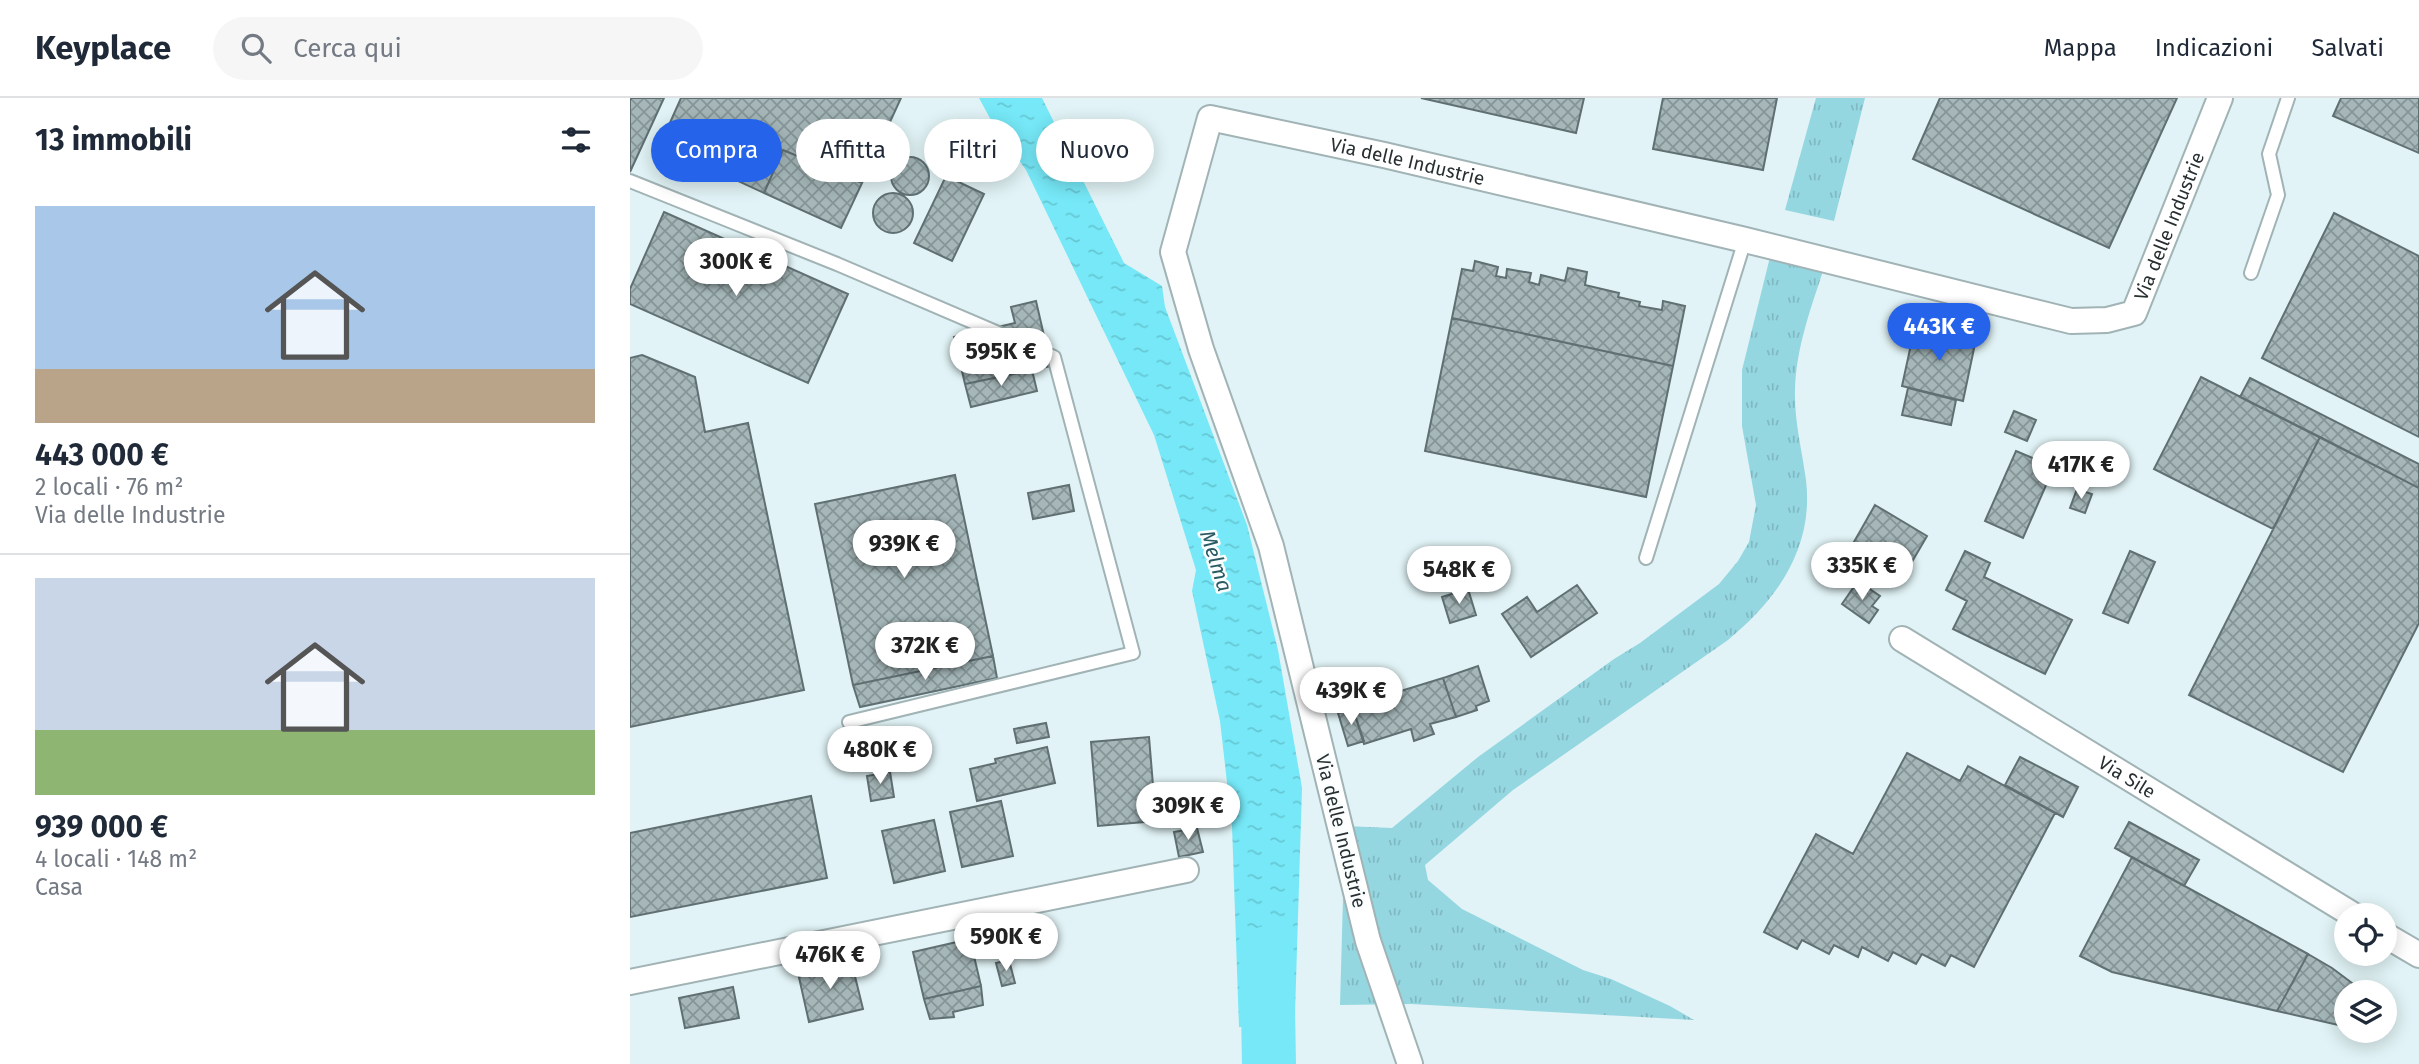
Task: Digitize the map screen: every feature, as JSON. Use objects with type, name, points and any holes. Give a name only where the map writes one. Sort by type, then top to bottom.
[{"type":"street","name":"Via delle Industrie","points":[[1410,1064],[1368,941],[1271,546],[1201,349],[1173,252],[1212,108],[1384,155],[1745,240],[2071,321],[2107,320],[2134,313],[2220,98]]},
{"type":"street","name":"Via Sile","points":[[1902,639],[2334,903]]},
{"type":"street","points":[[630,982],[1186,870]]},
{"type":"street","points":[[2397,942],[2419,955]]},
{"type":"lane","points":[[2251,273],[2278,195],[2269,154],[2288,98]]},
{"type":"lane","points":[[630,181],[838,264],[1054,357],[1133,653],[849,722]]},
{"type":"lane","points":[[1646,558],[1745,240]]},
{"type":"green space","points":[[1816,98],[1865,98],[1834,221],[1785,210]]},
{"type":"green space","points":[[1771,253],[1825,265],[1806,326],[1796,374],[1796,412],[1807,504],[1798,549],[1789,570],[1762,607],[1728,640],[1513,790],[1425,865],[1428,880],[1462,909],[1583,970],[1611,979],[1694,1020],[1411,1004],[1340,1005],[1345,826],[1392,828],[1478,757],[1719,584],[1749,542],[1756,505],[1742,426],[1742,370]]},
{"type":"water","points":[[979,98],[1042,98],[1052,119],[1036,119],[1036,182],[1084,182],[1124,263],[1162,286],[1165,307],[1247,525],[1278,650],[1302,788],[1295,1013],[1276,1026],[1239,1027],[1232,826],[1220,721],[1192,591],[1196,570],[1154,435],[1022,164],[1022,119],[990,119]]},
{"type":"building","points":[[631,98],[664,98],[654,119],[651,119],[651,126],[630,172]]},
{"type":"building","points":[[681,98],[901,98],[891,119],[796,119],[796,155],[783,150],[782,152],[782,119],[672,119]]},
{"type":"building","points":[[1421,98],[1584,98],[1576,133]]},
{"type":"building","points":[[1663,98],[1777,98],[1763,170],[1653,149]]},
{"type":"building","points":[[1940,98],[2177,98],[2109,248],[1913,159]]},
{"type":"building","points":[[2341,98],[2419,98],[2419,153],[2333,116]]},
{"type":"building","points":[[783,150],[796,155],[796,182],[862,183],[841,228],[764,193],[769,182],[782,182]]},
{"type":"building","points":[[910,157],[923,163],[924,182],[927,182],[923,189],[910,195],[897,189],[893,182],[910,182]]},
{"type":"building","points":[[740,182],[769,182],[764,193]]},
{"type":"building","points":[[943,182],[959,182],[984,194],[952,261],[914,243]]},
{"type":"building","points":[[893,193],[907,199],[913,213],[907,227],[893,233],[879,227],[873,213],[879,199]]},
{"type":"building","points":[[664,212],[848,294],[808,383],[630,304],[630,289]]},
{"type":"building","points":[[2334,213],[2419,256],[2419,437],[2262,358]]},
{"type":"building","points":[[1475,261],[1498,267],[1496,276],[1506,278],[1507,269],[1531,273],[1529,282],[1539,285],[1541,275],[1565,281],[1568,268],[1587,272],[1585,285],[1619,293],[1618,297],[1640,302],[1639,306],[1662,310],[1663,301],[1685,306],[1673,366],[1452,318],[1462,269],[1473,271]]},
{"type":"building","points":[[1036,301],[1051,366],[965,384],[954,337],[1015,323],[1011,307]]},
{"type":"building","points":[[1452,318],[1673,366],[1646,497],[1425,451]]},
{"type":"building","points":[[1915,326],[1976,339],[1963,401],[1902,386]]},
{"type":"building","points":[[642,355],[695,377],[705,432],[748,423],[804,690],[630,727],[630,358]]},
{"type":"building","points":[[1032,370],[1037,391],[971,407],[965,384]]},
{"type":"building","points":[[2201,377],[2320,437],[2273,529],[2154,469]]},
{"type":"building","points":[[2250,378],[2419,464],[2419,488],[2240,397]]},
{"type":"building","points":[[1908,388],[1956,400],[1951,425],[1902,415]]},
{"type":"building","points":[[2014,411],[2036,420],[2027,441],[2005,432]]},
{"type":"building","points":[[2320,437],[2419,488],[2419,623],[2343,772],[2189,695]]},
{"type":"building","points":[[2016,451],[2054,467],[2023,538],[1985,521]]},
{"type":"building","points":[[955,475],[993,656],[853,685],[815,504]]},
{"type":"building","points":[[1069,485],[1074,511],[1033,519],[1028,493]]},
{"type":"building","points":[[2077,489],[2092,494],[2085,513],[2070,508]]},
{"type":"building","points":[[1875,505],[1927,536],[1902,579],[1850,549]]},
{"type":"building","points":[[1965,551],[1990,563],[1984,577],[2072,620],[2045,674],[1953,629],[1967,601],[1946,590]]},
{"type":"building","points":[[2130,551],[2155,562],[2128,623],[2103,613]]},
{"type":"building","points":[[1858,581],[1880,596],[1872,606],[1878,610],[1869,623],[1842,604]]},
{"type":"building","points":[[1577,585],[1597,613],[1531,657],[1502,614],[1527,597],[1537,612]]},
{"type":"building","points":[[1468,589],[1476,615],[1450,623],[1442,597]]},
{"type":"building","points":[[993,656],[997,678],[860,707],[853,685]]},
{"type":"building","points":[[1478,666],[1489,701],[1476,706],[1477,710],[1456,717],[1443,678]]},
{"type":"building","points":[[1443,678],[1456,717],[1430,724],[1434,734],[1414,741],[1411,729],[1364,744],[1352,706]]},
{"type":"building","points":[[1353,709],[1364,741],[1348,746],[1338,713]]},
{"type":"building","points":[[1046,723],[1049,737],[1017,743],[1014,729]]},
{"type":"building","points":[[1149,737],[1156,821],[1098,826],[1091,742]]},
{"type":"building","points":[[1047,747],[1055,783],[977,801],[970,769],[996,763],[995,759]]},
{"type":"building","points":[[1907,753],[1960,781],[1968,766],[2055,813],[1974,967],[1951,955],[1945,966],[1922,954],[1916,964],[1893,952],[1888,961],[1862,947],[1858,957],[1834,945],[1829,954],[1802,940],[1797,949],[1764,932],[1816,834],[1853,854]]},
{"type":"building","points":[[2020,757],[2078,787],[2063,817],[2005,785]]},
{"type":"building","points":[[890,772],[894,797],[871,801],[867,776]]},
{"type":"building","points":[[811,796],[827,878],[630,917],[630,833]]},
{"type":"building","points":[[1001,801],[1013,856],[962,867],[950,812]]},
{"type":"building","points":[[934,820],[945,871],[894,883],[882,831]]},
{"type":"building","points":[[2129,822],[2199,860],[2184,886],[2115,848]]},
{"type":"building","points":[[1197,828],[1203,852],[1179,857],[1174,832]]},
{"type":"building","points":[[2132,857],[2308,954],[2277,1011],[2112,972],[2080,956]]},
{"type":"building","points":[[970,939],[981,986],[924,999],[913,952]]},
{"type":"building","points":[[2308,954],[2348,980],[2334,980],[2334,1024],[2277,1011]]},
{"type":"building","points":[[851,960],[863,1009],[809,1022],[798,973]]},
{"type":"building","points":[[1009,960],[1015,983],[1002,986],[996,963]]},
{"type":"building","points":[[981,986],[983,1005],[953,1012],[954,1017],[930,1019],[924,999]]},
{"type":"building","points":[[733,987],[739,1018],[685,1028],[679,998]]},
{"type":"waterway","name":"Melma","points":[[1267,953],[1269,1064]]}]
